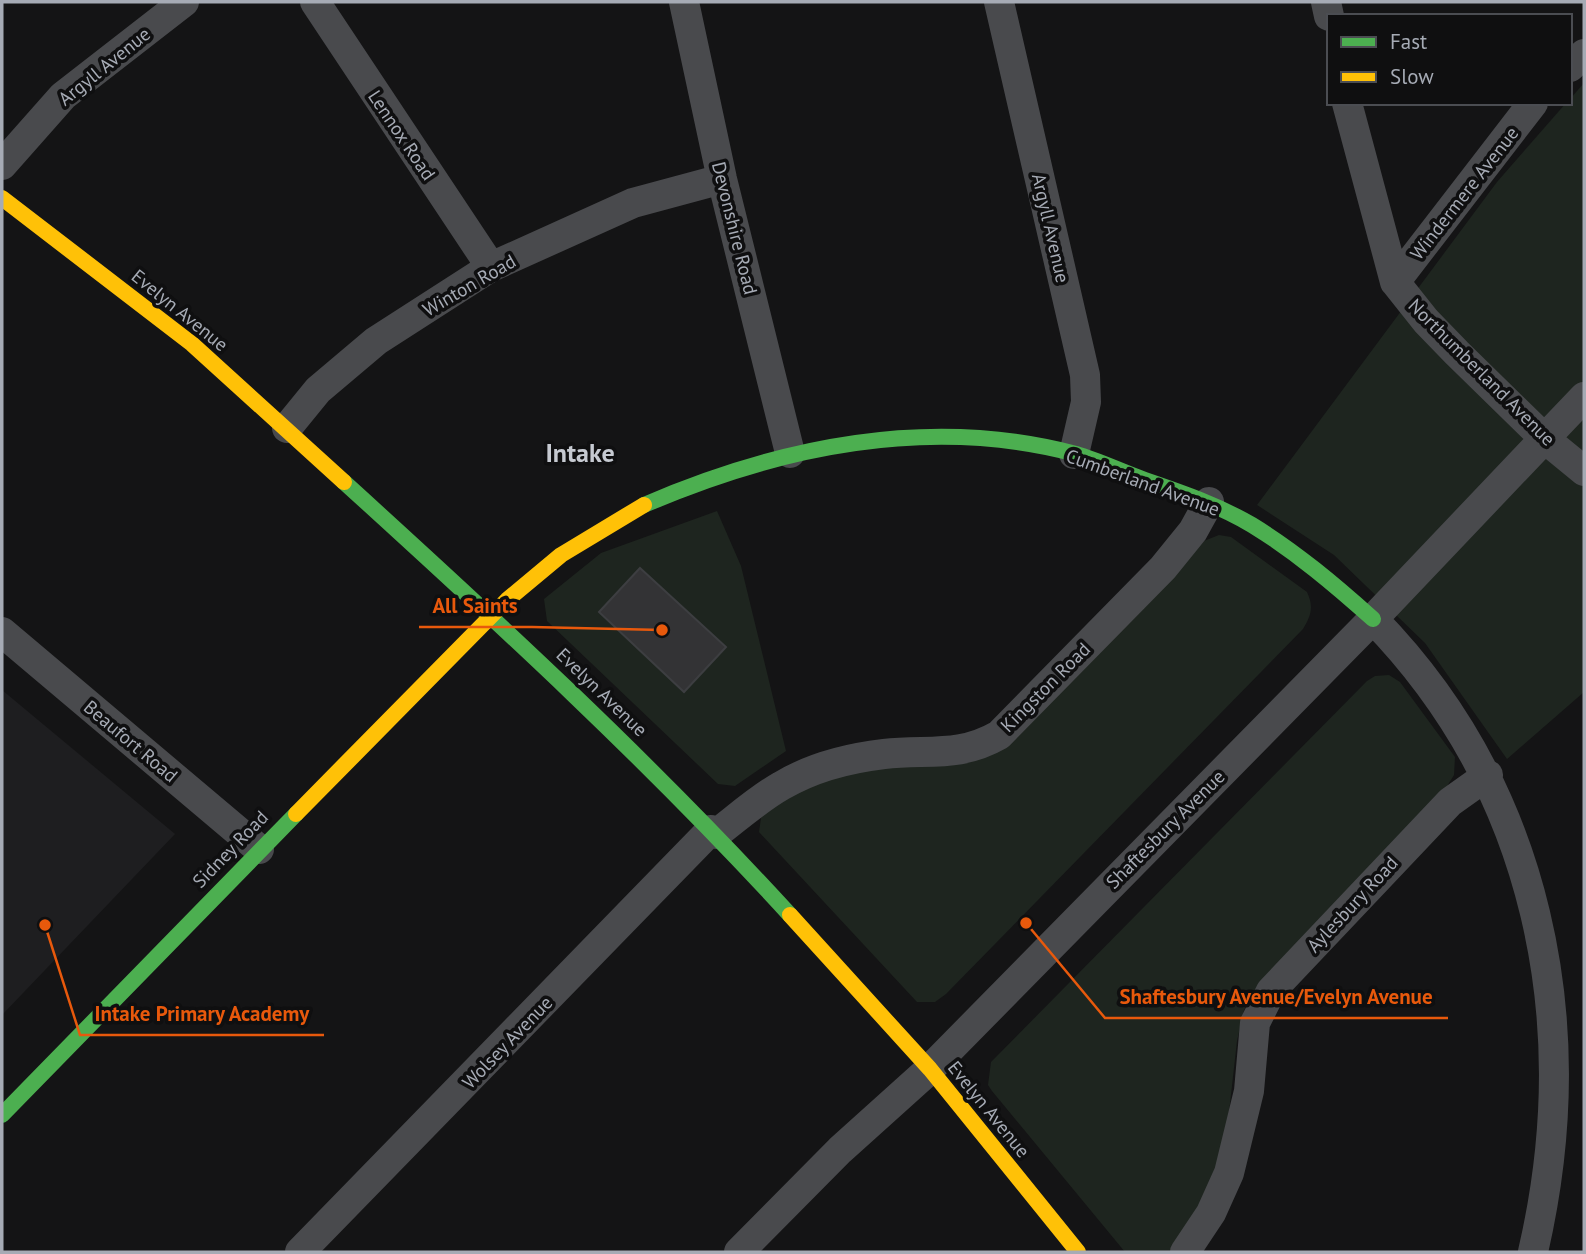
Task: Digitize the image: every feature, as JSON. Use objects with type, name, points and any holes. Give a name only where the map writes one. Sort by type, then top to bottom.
[{"type":"street","name":"Argyll Avenue","points":[[2,165],[63,96],[184,2]]},
{"type":"street","name":"Lennox Road","points":[[315,2],[491,267]]},
{"type":"street","name":"Devonshire Road","points":[[684,2],[722,179],[789,453]]},
{"type":"street","name":"Argyll Avenue","points":[[999,2],[1086,375],[1086,402],[1074,454]]},
{"type":"street","name":"Northumberland Avenue","points":[[1348,105],[1395,282],[1426,321],[1545,439],[1584,471]]},
{"type":"street","name":"Windermere Avenue","points":[[1395,282],[1531,105]]},
{"type":"street","name":"Winton Road","points":[[286,428],[317,390],[376,341],[491,267],[633,203],[722,179]]},
{"type":"street","name":"Evelyn Avenue","points":[[2,198],[192,344],[492,616],[714,832],[930,1069],[1078,1252]]},
{"type":"street","name":"Shaftesbury Avenue","points":[[739,1252],[839,1150],[930,1069],[1373,619],[1584,397]]},
{"type":"street","name":"Cumberland Avenue","points":[[492,616],[585,538],[627,514],[705,478],[789,453],[879,439],[963,438],[1074,454],[1209,502],[1297,554],[1373,619],[1431,683],[1488,775],[1512,822],[1531,872],[1572,1015],[1561,1078],[1556,1148],[1533,1252]]},
{"type":"street","name":"Kingston Road","points":[[714,832],[781,786],[844,761],[883,754],[977,747],[999,735],[1163,568],[1193,531],[1209,502]]},
{"type":"street","name":"Sidney Road","points":[[2,1115],[259,849],[492,616]]},
{"type":"street","name":"Beaufort Road","points":[[2,632],[259,849]]},
{"type":"street","name":"Aylesbury Road","points":[[1185,1252],[1211,1213],[1229,1173],[1249,1091],[1255,1023],[1270,991],[1450,802],[1488,775]]},
{"type":"street","name":"Wolsey Avenue","points":[[300,1252],[714,832]]},
{"type":"shaded area","points":[[1584,83],[1584,692],[1507,759],[1425,643],[1334,555],[1257,505],[1497,182],[1564,105],[1572,105],[1572,97]]},
{"type":"shaded area","points":[[717,511],[741,566],[786,751],[735,786],[718,784],[547,621],[544,599],[601,553]]},
{"type":"shaded area","points":[[1219,535],[1231,537],[1307,592],[1311,611],[1303,629],[946,994],[935,1002],[917,1002],[759,832],[761,818],[771,805],[840,772],[965,759],[1192,551],[1204,541]]},
{"type":"shaded area","points":[[1389,675],[1400,682],[1455,757],[1454,775],[1444,791],[1260,982],[1244,1010],[1237,1041],[1225,1148],[1212,1184],[1171,1252],[1125,1252],[992,1091],[988,1085],[991,1062],[1367,681],[1375,676]]},
{"type":"shaded area","points":[[2,690],[175,834],[2,1015]]},
{"type":"building","points":[[640,568],[726,647],[684,692],[599,612]]},
{"type":"traffic: fast","points":[[644,505],[749,467],[856,443],[911,437],[966,437],[1021,443],[1076,454],[1226,511],[1268,535],[1300,558],[1373,619]]},
{"type":"traffic: fast","points":[[344,482],[516,640],[628,748],[790,915]]},
{"type":"traffic: fast","points":[[2,1115],[296,814]]},
{"type":"traffic: slow","points":[[2,198],[192,344],[344,482]]},
{"type":"traffic: slow","points":[[296,814],[507,600],[561,555],[644,505]]},
{"type":"traffic: slow","points":[[790,915],[930,1069],[1078,1252]]},
{"type":"place","name":"All Saints","points":[[662,630]]},
{"type":"place","name":"Shaftesbury Avenue/Evelyn Avenue","points":[[1026,923]]},
{"type":"place","name":"Intake Primary Academy","points":[[45,925]]},
{"type":"district","name":"Intake","points":[[580,452]]}]
